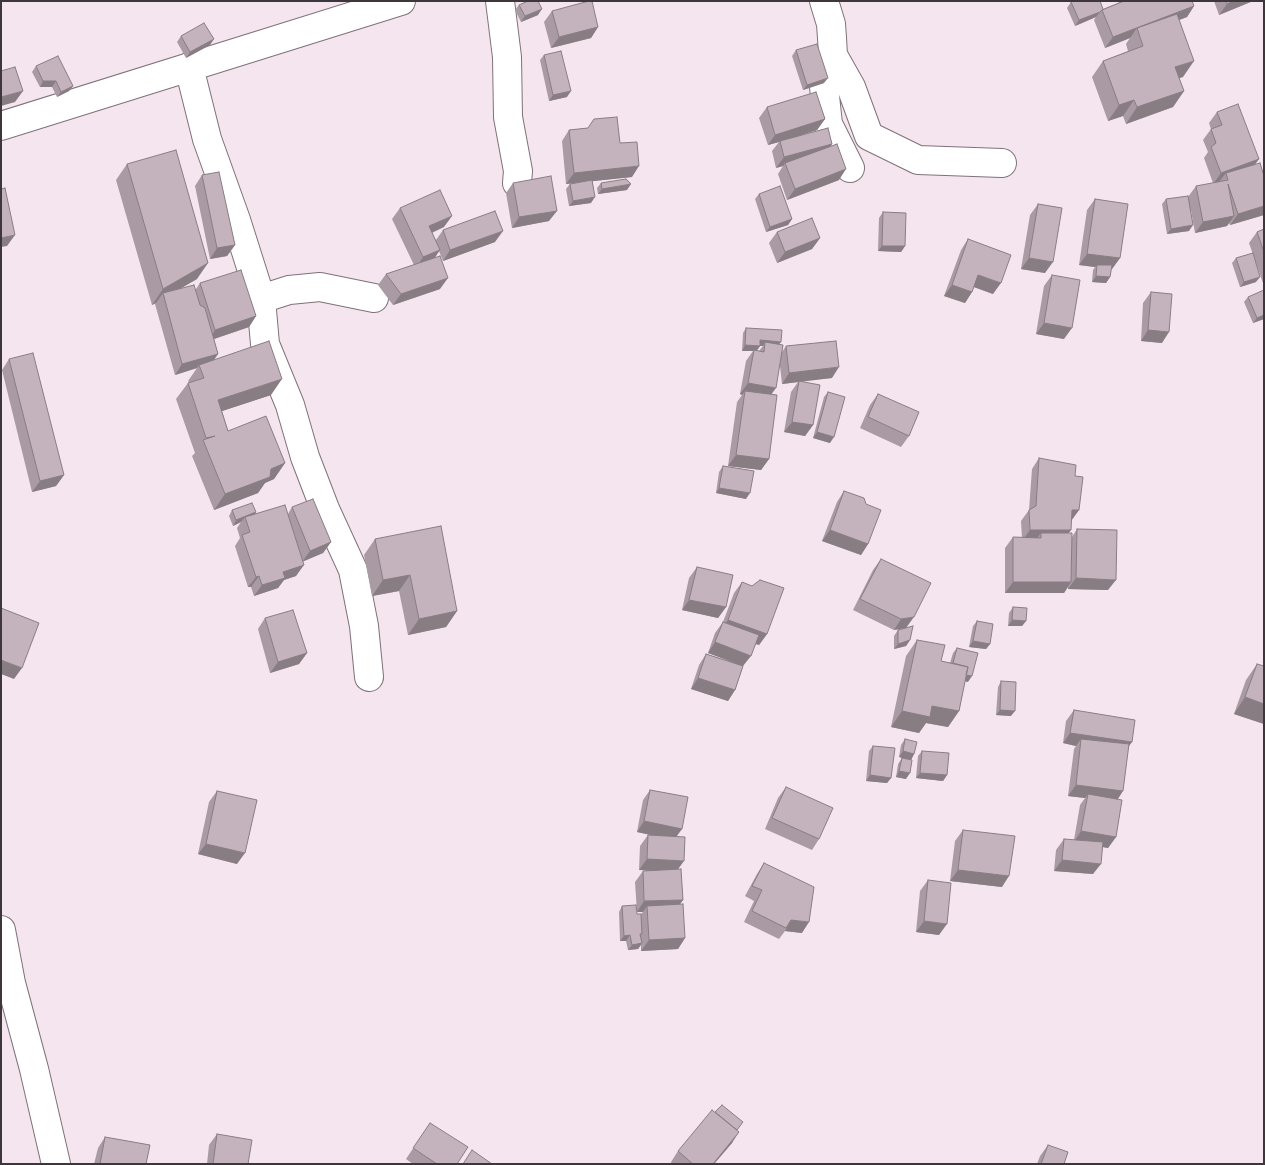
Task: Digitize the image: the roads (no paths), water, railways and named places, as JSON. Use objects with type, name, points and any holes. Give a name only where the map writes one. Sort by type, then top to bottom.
[{"type":"street","points":[[1,126],[401,1]]},
{"type":"street","points":[[500,1],[507,58],[508,116],[518,172],[517,183]]},
{"type":"street","points":[[824,1],[831,24],[832,55],[824,87],[828,124],[850,168]]},
{"type":"street","points":[[832,55],[850,87],[869,136],[918,160],[1002,163]]},
{"type":"street","points":[[189,67],[207,139],[236,220],[261,299],[265,344],[290,404],[308,465],[352,570],[364,626],[369,677]]},
{"type":"street","points":[[261,299],[289,290],[320,287],[374,298]]},
{"type":"street","points":[[1,930],[10,983],[34,1069],[56,1164]]}]
